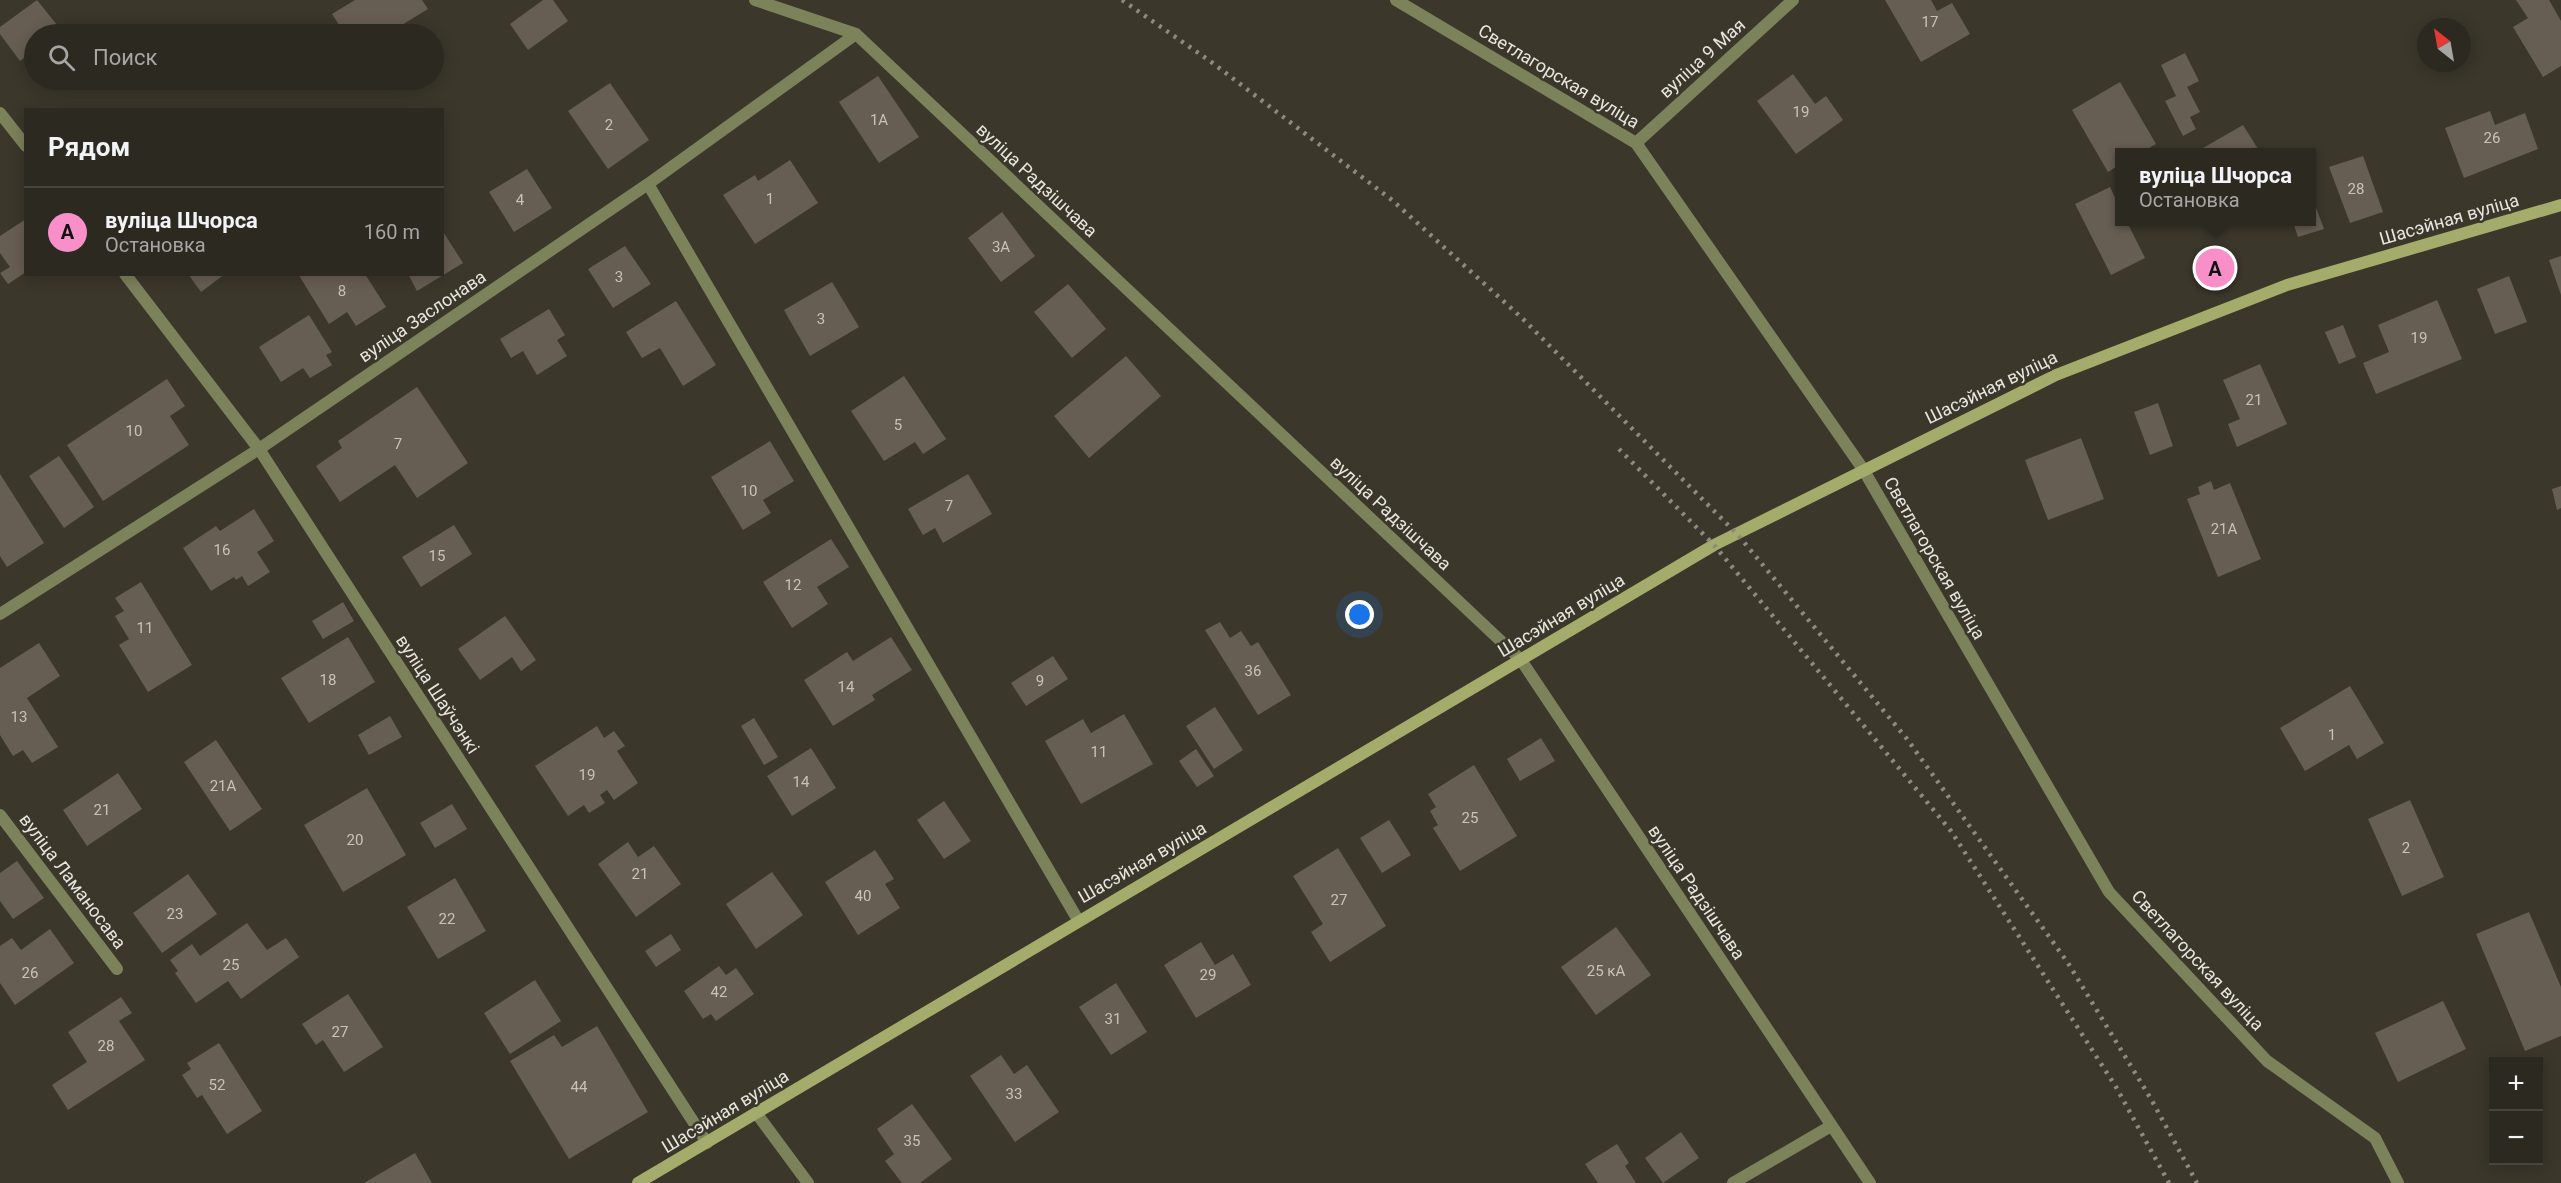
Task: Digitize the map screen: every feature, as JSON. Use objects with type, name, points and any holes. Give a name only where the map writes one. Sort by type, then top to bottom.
[{"type":"main road","name":"Шасэйная вуліца","points":[[638,1183],[757,1114],[1078,920],[1714,545],[1863,469],[2056,375],[2287,285],[2561,205]]},
{"type":"street","name":"вуліца Радзішчава","points":[[755,0],[856,34],[1521,660],[1870,1183]]},
{"type":"street","name":"Светлагорская вуліца","points":[[1396,0],[1636,143],[1863,469],[2109,892],[2267,1060],[2375,1138],[2398,1183]]},
{"type":"street","name":"вуліца 9 Мая","points":[[1636,143],[1793,0]]},
{"type":"street","name":"вуліца Заслонава","points":[[0,614],[259,449],[648,184],[856,34]]},
{"type":"street","points":[[0,113],[24,143]]},
{"type":"street","points":[[648,184],[1078,920]]},
{"type":"street","name":"вуліца Шаўчэнкі","points":[[126,276],[259,449],[707,1143]]},
{"type":"street","name":"вуліца Ламаносава","points":[[0,815],[117,969]]},
{"type":"street","points":[[757,1114],[808,1183]]},
{"type":"street","points":[[1733,1183],[1831,1126]]},
{"type":"building","points":[[37,0],[56,24],[24,24],[24,58],[20,61],[0,34],[0,27]]},
{"type":"building","points":[[355,0],[422,0],[428,9],[403,24],[338,24],[332,14]]},
{"type":"building","points":[[543,0],[553,0],[568,21],[528,50],[510,24]]},
{"type":"building","points":[[1885,0],[1931,0],[1937,11],[1952,3],[1970,34],[1921,62]]},
{"type":"building","points":[[2516,0],[2549,0],[2561,21],[2561,66],[2543,77],[2513,27],[2528,18]]},
{"type":"building","points":[[2185,53],[2199,81],[2187,87],[2200,112],[2190,117],[2196,129],[2183,136],[2165,101],[2176,96],[2161,65]]},
{"type":"building","points":[[1793,74],[1815,104],[1826,96],[1843,120],[1796,154],[1757,101]]},
{"type":"building","points":[[878,76],[919,137],[879,163],[839,102]]},
{"type":"building","points":[[2120,82],[2156,144],[2149,148],[2115,148],[2115,168],[2108,172],[2072,110]]},
{"type":"building","points":[[610,83],[649,140],[608,169],[568,111]]},
{"type":"building","points":[[2490,111],[2495,125],[2525,113],[2538,149],[2464,178],[2445,128]]},
{"type":"building","points":[[2243,125],[2257,148],[2203,148]]},
{"type":"building","points":[[2363,156],[2383,212],[2350,223],[2329,167]]},
{"type":"building","points":[[790,160],[818,203],[755,244],[723,195],[755,175],[758,181]]},
{"type":"building","points":[[527,169],[552,208],[514,232],[489,192]]},
{"type":"building","points":[[2110,187],[2115,198],[2115,226],[2129,226],[2145,258],[2111,275],[2075,204]]},
{"type":"building","points":[[2316,207],[2324,229],[2298,237],[2294,226],[2316,226]]},
{"type":"building","points":[[1002,212],[1035,256],[1001,282],[968,238]]},
{"type":"building","points":[[24,220],[24,273],[8,284],[0,273],[10,267],[0,253],[0,236]]},
{"type":"building","points":[[444,233],[463,263],[444,275]]},
{"type":"building","points":[[625,246],[651,284],[613,308],[588,269]]},
{"type":"building","points":[[2561,256],[2561,295],[2549,260]]},
{"type":"building","points":[[189,276],[222,276],[201,292]]},
{"type":"building","points":[[299,276],[366,276],[386,307],[356,326],[347,312],[329,324]]},
{"type":"building","points":[[409,276],[442,276],[417,291]]},
{"type":"building","points":[[2509,276],[2527,322],[2495,334],[2477,289]]},
{"type":"building","points":[[832,282],[859,327],[810,356],[784,310]]},
{"type":"building","points":[[1068,284],[1106,329],[1072,358],[1034,312]]},
{"type":"building","points":[[2437,300],[2462,359],[2376,394],[2363,363],[2389,352],[2378,325]]},
{"type":"building","points":[[676,301],[716,365],[683,386],[660,348],[642,358],[626,332]]},
{"type":"building","points":[[549,309],[565,335],[557,340],[567,356],[537,375],[523,351],[511,358],[500,339]]},
{"type":"building","points":[[309,315],[332,352],[326,355],[332,365],[310,378],[303,368],[281,382],[259,347]]},
{"type":"building","points":[[2343,325],[2356,357],[2339,364],[2325,332]]},
{"type":"building","points":[[1126,356],[1161,396],[1089,458],[1054,416]]},
{"type":"building","points":[[2260,364],[2287,424],[2237,447],[2228,424],[2240,419],[2223,380]]},
{"type":"building","points":[[904,376],[946,439],[923,454],[915,442],[884,461],[851,411]]},
{"type":"building","points":[[167,379],[185,406],[170,416],[189,445],[103,501],[67,445]]},
{"type":"building","points":[[417,387],[468,463],[417,498],[395,465],[340,502],[316,466],[342,448],[338,441]]},
{"type":"building","points":[[2158,403],[2173,446],[2150,455],[2134,412]]},
{"type":"building","points":[[2081,438],[2104,499],[2048,520],[2025,460]]},
{"type":"building","points":[[770,441],[794,481],[763,500],[771,513],[743,530],[711,477]]},
{"type":"building","points":[[59,456],[94,507],[64,528],[29,476]]},
{"type":"building","points":[[0,474],[44,543],[7,567],[0,556]]},
{"type":"building","points":[[968,474],[992,514],[943,543],[935,528],[923,535],[908,509]]},
{"type":"building","points":[[2211,481],[2214,490],[2230,483],[2261,559],[2218,577],[2187,499],[2200,494],[2198,487]]},
{"type":"building","points":[[2561,486],[2561,508],[2557,510],[2552,489]]},
{"type":"building","points":[[254,509],[274,541],[257,552],[270,572],[248,586],[242,576],[236,580],[234,577],[211,591],[183,548],[216,526],[220,531]]},
{"type":"building","points":[[454,525],[472,554],[421,587],[402,557]]},
{"type":"building","points":[[831,539],[849,567],[817,587],[828,604],[792,628],[763,582]]},
{"type":"building","points":[[141,582],[192,665],[148,692],[119,645],[129,639],[115,616],[124,611],[115,598]]},
{"type":"building","points":[[343,602],[354,621],[323,639],[312,621]]},
{"type":"building","points":[[505,616],[536,660],[521,671],[512,657],[480,680],[458,649]]},
{"type":"building","points":[[1220,622],[1230,638],[1241,631],[1251,646],[1258,642],[1291,695],[1258,715],[1205,630]]},
{"type":"building","points":[[348,637],[375,682],[309,723],[281,678]]},
{"type":"building","points":[[891,637],[912,670],[872,695],[875,700],[833,726],[804,680],[847,652],[853,661]]},
{"type":"building","points":[[39,643],[60,676],[27,698],[58,747],[32,763],[23,750],[13,756],[0,735],[0,668]]},
{"type":"building","points":[[1053,656],[1068,679],[1026,706],[1011,683]]},
{"type":"building","points":[[2350,686],[2384,743],[2357,759],[2349,745],[2305,771],[2280,728]]},
{"type":"building","points":[[1215,707],[1243,750],[1214,769],[1186,726]]},
{"type":"building","points":[[1124,714],[1153,764],[1081,804],[1045,741],[1083,719],[1091,733]]},
{"type":"building","points":[[390,716],[402,737],[369,755],[358,735]]},
{"type":"building","points":[[754,718],[778,757],[764,765],[741,726]]},
{"type":"building","points":[[597,726],[604,738],[614,731],[625,746],[617,751],[638,783],[614,800],[607,790],[600,795],[605,803],[589,813],[584,805],[568,816],[535,766]]},
{"type":"building","points":[[1541,738],[1555,761],[1520,781],[1507,759]]},
{"type":"building","points":[[216,740],[262,809],[230,831],[184,762]]},
{"type":"building","points":[[811,748],[836,788],[792,816],[767,776]]},
{"type":"building","points":[[1196,749],[1214,776],[1197,787],[1179,761]]},
{"type":"building","points":[[1474,765],[1517,836],[1460,871],[1433,828],[1438,825],[1430,811],[1436,807],[1428,794]]},
{"type":"building","points":[[118,773],[142,809],[87,846],[63,810]]},
{"type":"building","points":[[367,788],[406,855],[343,892],[304,825]]},
{"type":"building","points":[[2410,800],[2444,877],[2402,896],[2368,819]]},
{"type":"building","points":[[944,801],[971,841],[944,859],[917,820]]},
{"type":"building","points":[[452,804],[467,829],[435,848],[420,823]]},
{"type":"building","points":[[1389,820],[1411,855],[1382,873],[1360,838]]},
{"type":"building","points":[[628,842],[638,857],[654,846],[681,884],[636,917],[598,864]]},
{"type":"building","points":[[1338,848],[1386,926],[1330,962],[1311,932],[1323,924],[1293,876]]},
{"type":"building","points":[[875,850],[894,879],[885,884],[900,908],[858,935],[825,882]]},
{"type":"building","points":[[17,861],[44,898],[13,919],[0,901],[0,873]]},
{"type":"building","points":[[772,872],[803,915],[756,949],[726,904]]},
{"type":"building","points":[[188,874],[217,914],[162,953],[133,913]]},
{"type":"building","points":[[455,878],[486,931],[438,959],[407,907]]},
{"type":"building","points":[[2529,912],[2561,987],[2561,1036],[2525,1051],[2476,934]]},
{"type":"building","points":[[247,923],[267,950],[286,938],[299,957],[241,999],[228,981],[196,1003],[175,973],[178,971],[170,960],[192,944],[200,956]]},
{"type":"building","points":[[1616,927],[1651,975],[1596,1015],[1561,967]]},
{"type":"building","points":[[50,929],[74,963],[15,1005],[0,983],[0,946],[12,938],[21,950]]},
{"type":"building","points":[[671,934],[681,950],[656,967],[645,951]]},
{"type":"building","points":[[1201,942],[1215,965],[1233,954],[1251,985],[1196,1018],[1164,965]]},
{"type":"building","points":[[719,966],[726,975],[736,968],[754,994],[716,1021],[711,1014],[703,1019],[684,991]]},
{"type":"building","points":[[535,980],[561,1021],[510,1054],[484,1013]]},
{"type":"building","points":[[1116,983],[1147,1032],[1111,1055],[1079,1007]]},
{"type":"building","points":[[348,994],[383,1047],[344,1072],[323,1040],[316,1045],[302,1024]]},
{"type":"building","points":[[121,997],[132,1013],[119,1021],[145,1060],[68,1110],[52,1085],[87,1062],[68,1032]]},
{"type":"building","points":[[2443,1001],[2466,1049],[2398,1082],[2375,1033]]},
{"type":"building","points":[[597,1026],[648,1112],[569,1159],[510,1061],[554,1035],[562,1047]]},
{"type":"building","points":[[219,1043],[262,1111],[227,1134],[202,1095],[197,1098],[182,1075],[191,1069],[187,1063]]},
{"type":"building","points":[[1001,1055],[1014,1074],[1027,1065],[1059,1112],[1015,1142],[970,1076]]},
{"type":"building","points":[[912,1104],[952,1159],[920,1183],[902,1183],[885,1161],[894,1154],[877,1129]]},
{"type":"building","points":[[1681,1132],[1699,1158],[1663,1183],[1645,1158]]},
{"type":"building","points":[[1617,1144],[1629,1163],[1625,1166],[1636,1183],[1598,1183],[1585,1164]]},
{"type":"building","points":[[415,1153],[432,1183],[364,1183]]},
{"type":"railway","points":[[1122,0],[1210,61],[1392,200],[1522,318],[1738,535],[1907,739],[2068,963],[2151,1099],[2197,1183]]},
{"type":"railway","points":[[1619,449],[1714,545],[1951,831],[2116,1087],[2169,1183]]},
{"type":"place","name":"вуліца Шчорса","points":[[2215,268]]}]
